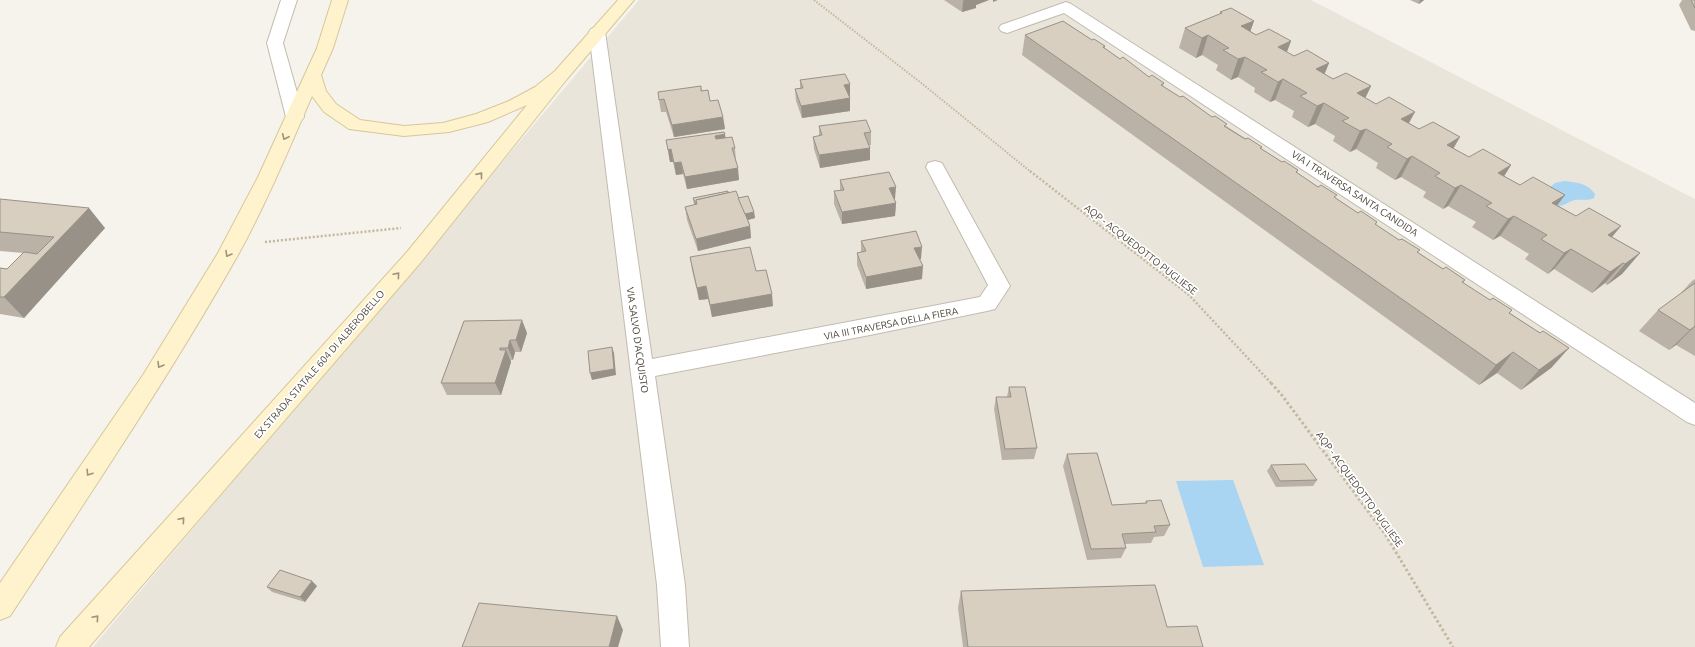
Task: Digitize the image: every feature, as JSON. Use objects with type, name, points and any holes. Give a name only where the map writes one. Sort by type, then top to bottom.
[{"type":"main road","points":[[0,608],[151,381],[233,245],[267,177],[313,76],[325,48],[340,0]]},
{"type":"main road","points":[[313,76],[318,92],[330,108],[355,125],[404,131],[443,128],[482,118],[516,105],[541,90],[561,75],[626,0]]},
{"type":"main road","name":"EX STRADA STATALE 604 DI ALBEROBELLO","points":[[70,647],[414,257],[561,75]]},
{"type":"street","points":[[289,0],[275,43],[294,117]]},
{"type":"street","name":"VIA I TRAVERSA SANTA CANDIDA","points":[[1007,28],[1066,7],[1695,415]]},
{"type":"street","name":"VIA SALVO D'ACQUISTO","points":[[598,32],[671,585],[675,647]]},
{"type":"street","name":"VIA III TRAVERSA DELLA FIERA","points":[[642,370],[870,327],[987,303],[999,286],[935,167]]},
{"type":"path","name":"AQP - ACQUEDOTTO PUGLIESE","points":[[814,0],[1189,295],[1281,394],[1385,534],[1453,647]]},
{"type":"path","points":[[233,245],[406,228],[436,229]]},
{"type":"shaded area","points":[[639,0],[1311,0],[1695,199],[1695,647],[93,647]]},
{"type":"water","points":[[1564,181],[1585,185],[1595,194],[1594,198],[1575,200],[1563,205],[1554,206],[1548,189],[1555,183]]},
{"type":"water","points":[[1233,480],[1264,565],[1203,567],[1176,481]]},
{"type":"building","points":[[1691,0],[1695,0],[1695,8]]},
{"type":"building","points":[[1231,8],[1254,21],[1241,26],[1256,35],[1269,29],[1291,41],[1278,47],[1294,56],[1307,50],[1329,63],[1316,69],[1333,79],[1346,73],[1371,86],[1357,93],[1376,104],[1389,97],[1415,112],[1401,119],[1419,129],[1433,122],[1460,137],[1447,145],[1469,157],[1483,149],[1511,165],[1498,173],[1520,185],[1533,177],[1565,195],[1552,203],[1576,216],[1589,208],[1621,226],[1608,235],[1640,253],[1625,264],[1623,263],[1610,272],[1571,249],[1564,253],[1541,239],[1547,235],[1514,216],[1508,219],[1486,206],[1492,203],[1461,185],[1455,188],[1435,176],[1440,173],[1412,156],[1407,159],[1387,147],[1392,144],[1366,129],[1360,131],[1342,121],[1349,118],[1324,103],[1317,106],[1300,96],[1307,93],[1283,79],[1278,82],[1261,72],[1267,70],[1245,57],[1238,59],[1223,50],[1229,48],[1208,35],[1202,38],[1185,28]]},
{"type":"building","points":[[1063,21],[1092,40],[1094,39],[1105,46],[1103,47],[1120,59],[1123,57],[1149,77],[1152,75],[1164,83],[1161,85],[1180,97],[1183,96],[1212,117],[1215,116],[1227,124],[1224,126],[1245,139],[1248,138],[1262,147],[1260,148],[1298,170],[1296,172],[1318,187],[1321,185],[1337,195],[1334,197],[1358,213],[1361,211],[1377,222],[1375,224],[1399,240],[1402,239],[1420,250],[1417,252],[1443,269],[1446,267],[1465,280],[1462,282],[1490,300],[1493,298],[1512,310],[1509,313],[1540,333],[1543,331],[1569,348],[1539,370],[1513,352],[1496,365],[1025,35]]},
{"type":"building","points":[[845,74],[850,84],[844,85],[850,98],[801,106],[795,89],[803,88],[800,80]]},
{"type":"building","points":[[701,86],[701,91],[708,90],[710,101],[718,100],[723,117],[672,125],[664,99],[659,100],[658,92]]},
{"type":"building","points":[[866,120],[871,132],[864,133],[870,148],[819,155],[813,137],[822,135],[819,126]]},
{"type":"building","points":[[724,132],[725,134],[715,136],[716,139],[732,137],[735,148],[732,148],[738,168],[685,177],[681,162],[674,163],[671,149],[668,150],[666,140]]},
{"type":"building","points":[[889,172],[896,187],[889,188],[896,203],[842,212],[834,191],[844,190],[840,180]]},
{"type":"building","points":[[728,191],[728,193],[696,200],[696,205],[693,198]]},
{"type":"building","points":[[736,191],[750,226],[696,239],[685,207],[697,204],[696,200]]},
{"type":"building","points":[[748,196],[754,212],[745,214],[738,198]]},
{"type":"building","points":[[0,199],[89,208],[4,297],[0,297],[0,268],[7,269],[24,252],[37,254],[54,237],[0,232]]},
{"type":"building","points":[[916,231],[922,247],[914,248],[923,266],[866,277],[857,253],[866,251],[861,241]]},
{"type":"building","points":[[750,247],[756,271],[766,270],[772,294],[710,305],[706,286],[697,288],[690,257]]},
{"type":"building","points":[[1695,283],[1695,326],[1690,330],[1658,310]]},
{"type":"building","points":[[522,320],[516,340],[510,340],[508,348],[500,348],[500,350],[506,350],[495,383],[441,383],[464,321]]},
{"type":"building","points":[[612,347],[614,369],[590,373],[588,351]]},
{"type":"building","points":[[1009,387],[1025,387],[1037,448],[1005,449],[996,397],[1011,397]]},
{"type":"building","points":[[1097,453],[1112,505],[1147,503],[1146,501],[1161,500],[1170,525],[1154,526],[1156,532],[1122,534],[1126,548],[1091,549],[1067,454]]},
{"type":"building","points":[[1305,464],[1317,480],[1280,481],[1271,465]]},
{"type":"building","points":[[280,570],[312,581],[300,597],[267,587]]},
{"type":"building","points":[[1155,585],[1167,627],[1197,626],[1203,647],[968,647],[961,591]]},
{"type":"building","points":[[479,603],[617,616],[609,647],[462,647]]}]
